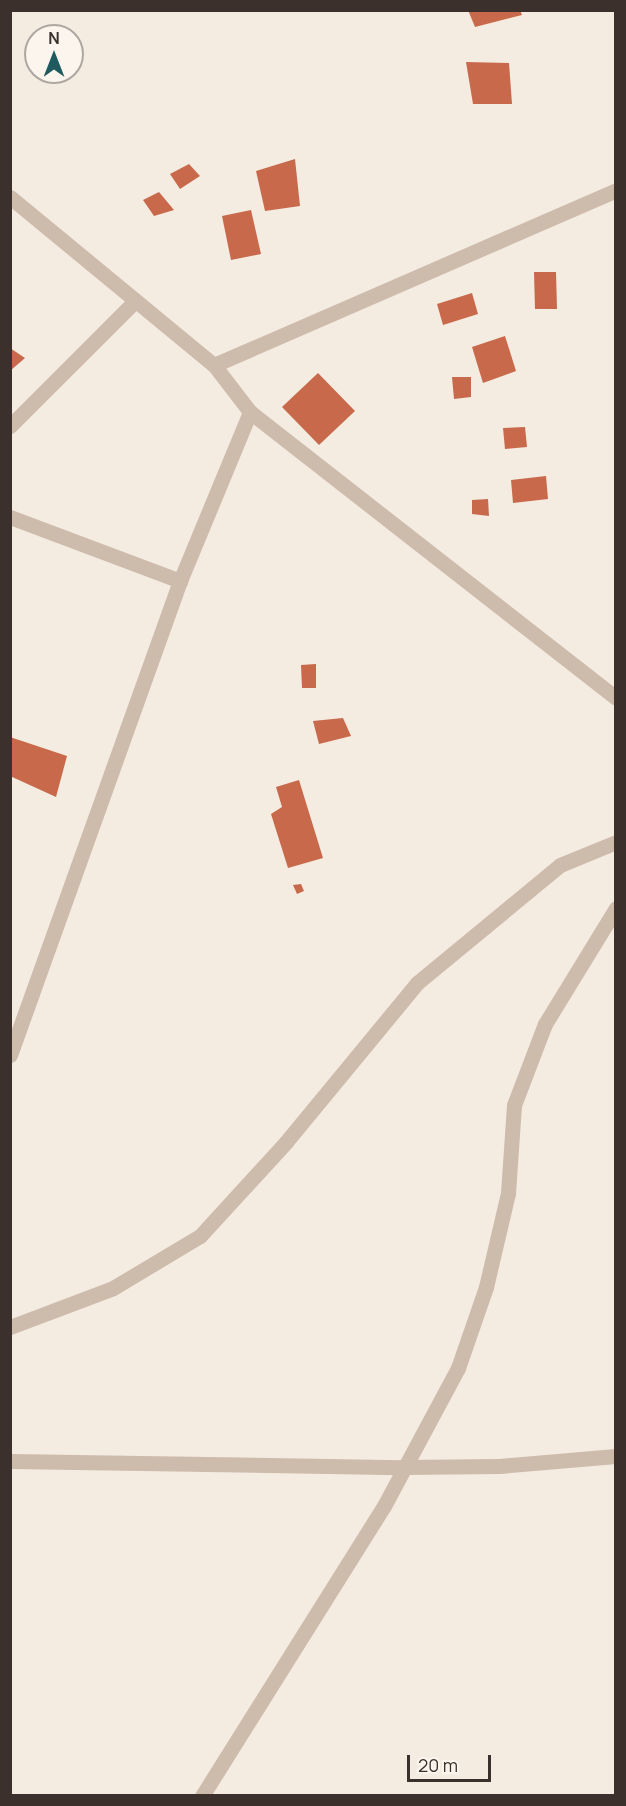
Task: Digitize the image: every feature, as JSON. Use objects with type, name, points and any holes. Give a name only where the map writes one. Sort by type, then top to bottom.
[{"type":"street","points":[[214,365],[615,190]]},
{"type":"street","points":[[10,197],[214,365],[250,412],[615,698]]},
{"type":"street","points":[[10,426],[135,301]]},
{"type":"street","points":[[10,1055],[180,581],[250,412]]},
{"type":"street","points":[[10,517],[180,581]]},
{"type":"street","points":[[10,1328],[112,1288],[200,1236],[286,1142],[417,983],[560,866],[615,842]]},
{"type":"street","points":[[202,1796],[384,1506],[402,1467],[458,1368],[486,1287],[508,1193],[514,1105],[545,1024],[615,908]]},
{"type":"street","points":[[10,1461],[402,1467],[499,1466],[615,1456]]},
{"type":"building","points":[[468,10],[520,10],[522,15],[475,27]]},
{"type":"building","points":[[466,62],[509,63],[512,104],[473,104]]},
{"type":"building","points":[[295,159],[300,206],[265,211],[256,171]]},
{"type":"building","points":[[189,164],[200,176],[180,189],[170,174]]},
{"type":"building","points":[[159,192],[174,210],[154,216],[143,200]]},
{"type":"building","points":[[251,210],[261,254],[231,260],[222,216]]},
{"type":"building","points":[[534,272],[556,272],[557,309],[535,309]]},
{"type":"building","points":[[472,293],[478,314],[443,325],[437,304]]},
{"type":"building","points":[[505,336],[516,371],[483,383],[472,347]]},
{"type":"building","points":[[10,348],[25,358],[10,371]]},
{"type":"building","points":[[318,373],[355,411],[319,445],[282,407]]},
{"type":"building","points":[[452,377],[471,377],[471,397],[454,399]]},
{"type":"building","points":[[525,427],[527,447],[505,449],[503,428]]},
{"type":"building","points":[[546,476],[548,499],[513,503],[511,480]]},
{"type":"building","points":[[488,499],[489,516],[472,514],[472,500]]},
{"type":"building","points":[[316,664],[316,688],[302,688],[301,665]]},
{"type":"building","points":[[343,718],[351,736],[319,744],[313,721]]},
{"type":"building","points":[[10,737],[67,756],[56,797],[10,776]]},
{"type":"building","points":[[299,780],[323,858],[288,868],[271,814],[282,807],[276,787]]},
{"type":"building","points":[[301,884],[304,891],[297,894],[293,885]]}]
